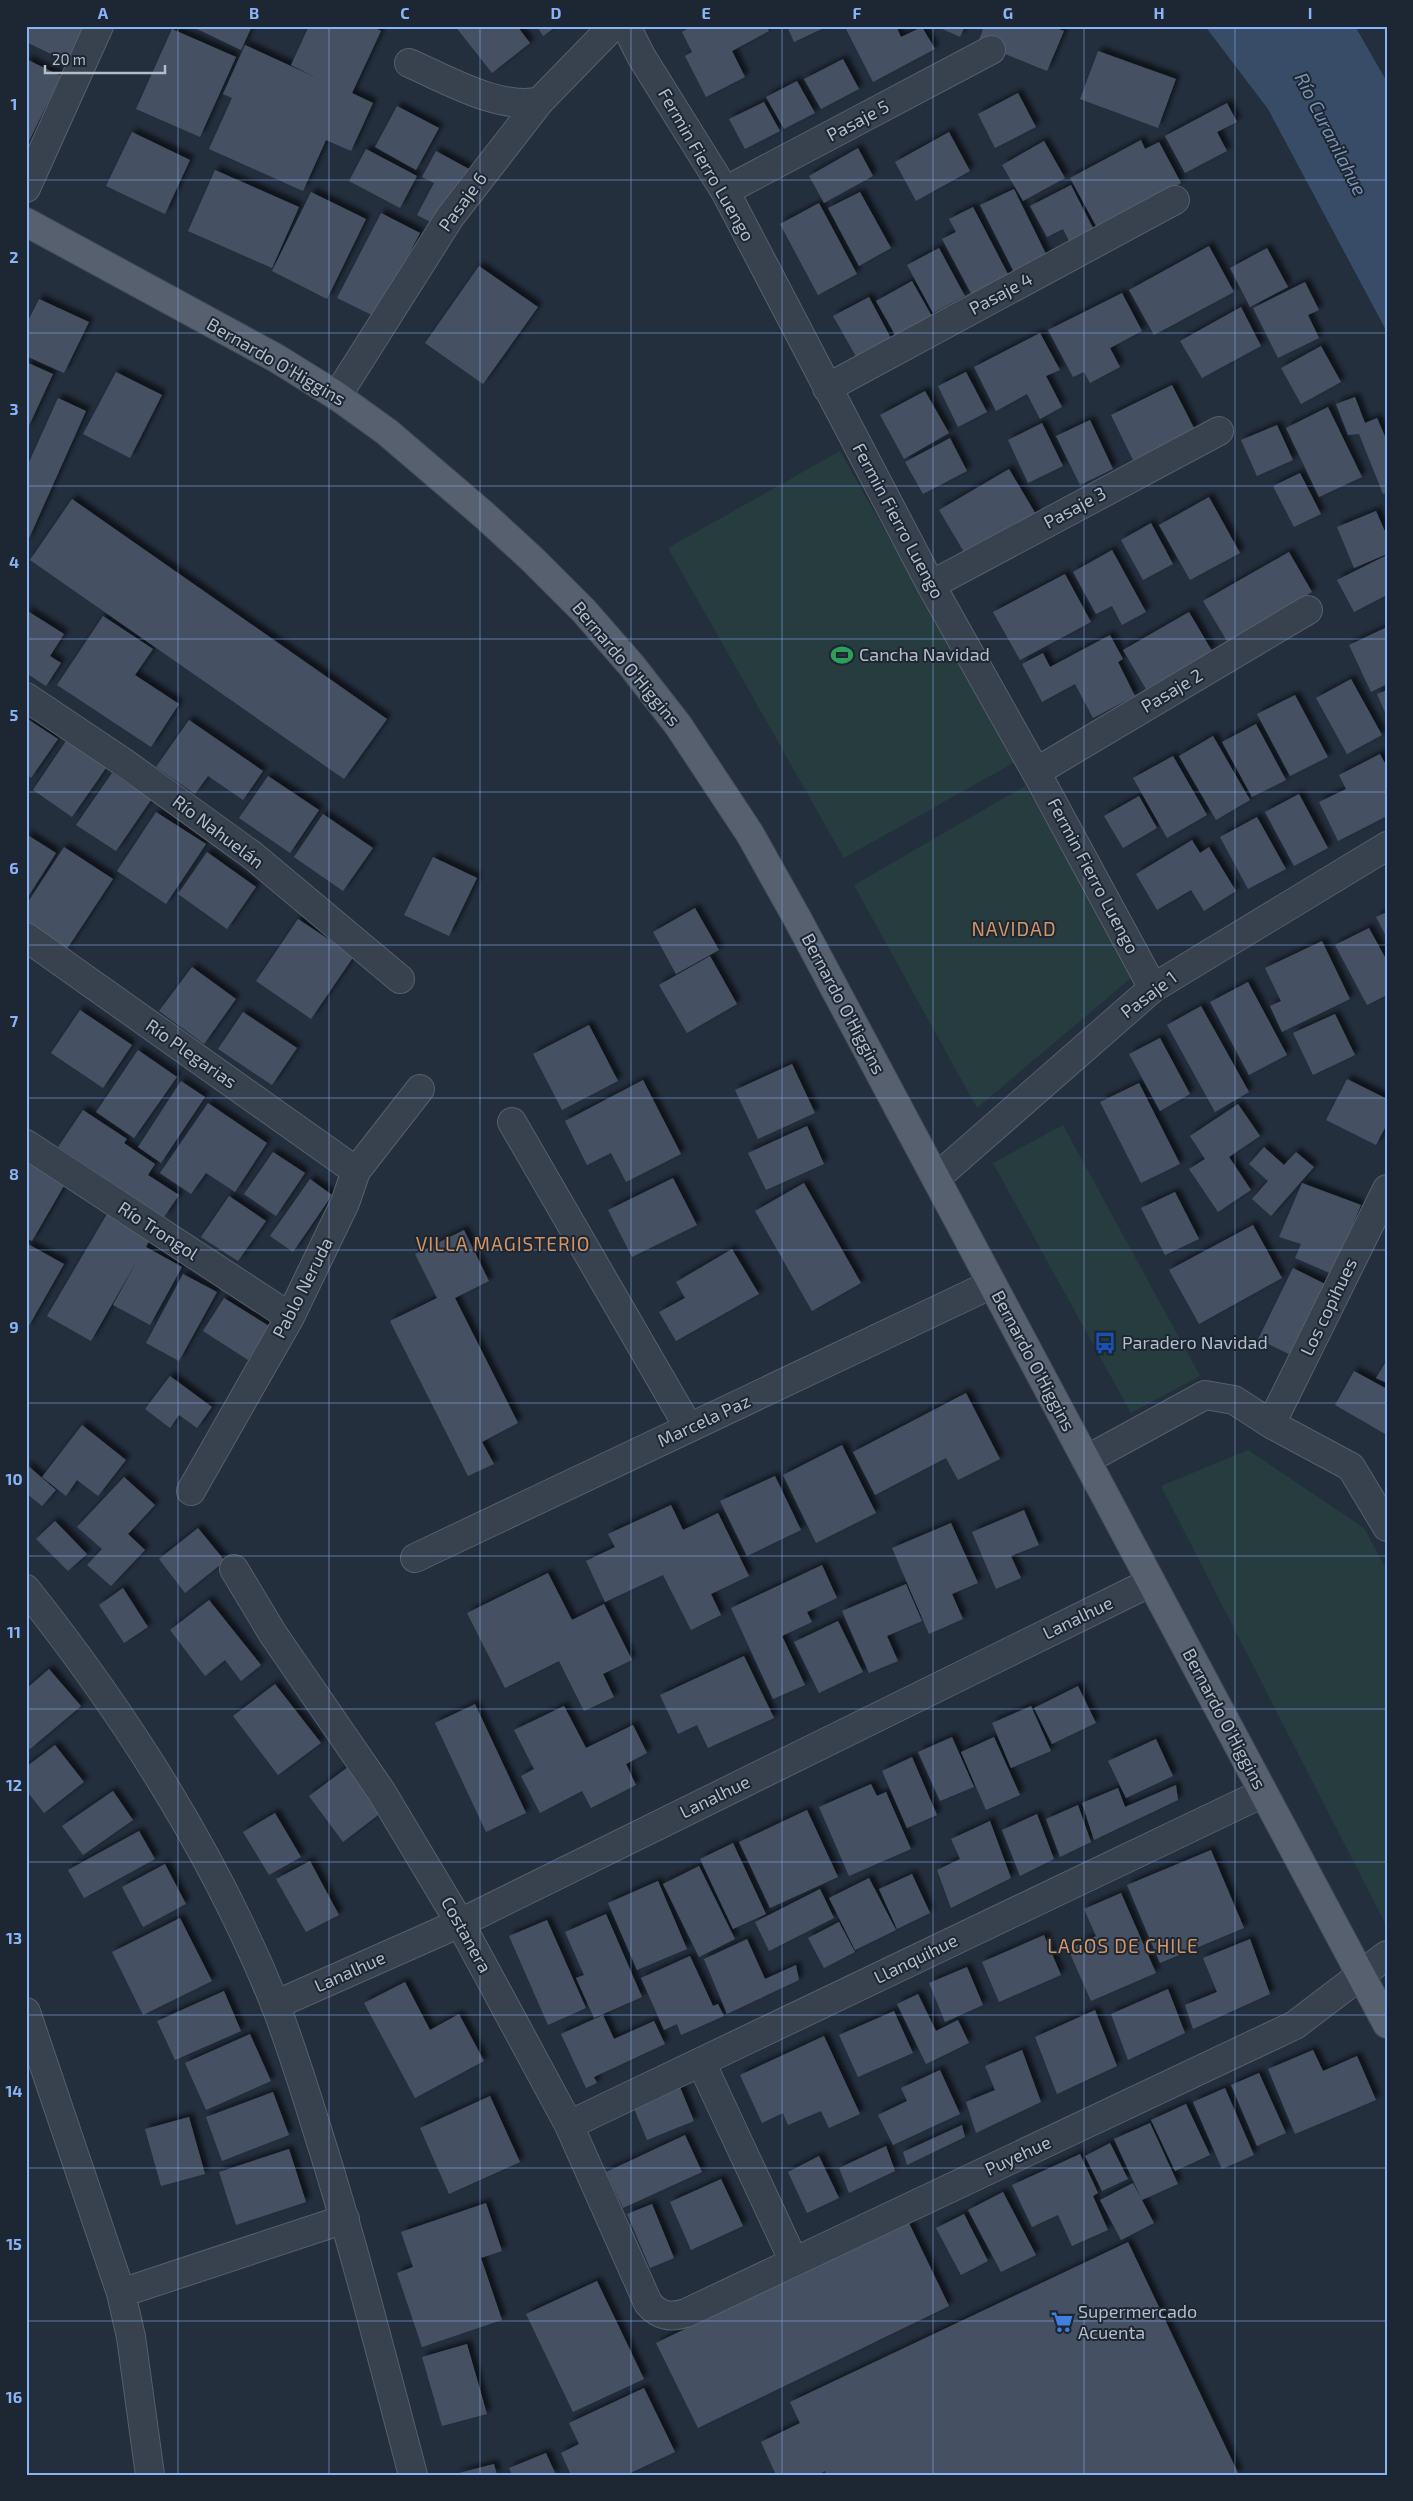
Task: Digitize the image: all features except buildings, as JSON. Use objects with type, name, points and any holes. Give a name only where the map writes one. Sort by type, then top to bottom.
[{"type":"main road","name":"Bernardo O'Higgins","points":[[26,222],[276,358],[337,396],[387,432],[532,559],[596,625],[632,666],[678,724],[715,778],[764,859],[1387,2024]]},
{"type":"street","points":[[26,188],[99,26]]},
{"type":"street","name":"Pasaje 6","points":[[337,396],[450,217],[540,101],[613,26]]},
{"type":"street","name":"Fermin Fierro Luengo","points":[[626,26],[642,56],[725,192],[931,585],[1154,988]]},
{"type":"street","name":"Pasaje 5","points":[[725,192],[991,50]]},
{"type":"street","points":[[409,64],[508,102],[527,104],[540,101]]},
{"type":"street","name":"Pasaje 4","points":[[827,388],[1175,200]]},
{"type":"street","name":"Pasaje 3","points":[[931,585],[1219,431]]},
{"type":"street","name":"Pasaje 2","points":[[1036,772],[1308,610]]},
{"type":"street","name":"Río Nahuelán","points":[[26,697],[123,762],[252,855],[400,979]]},
{"type":"street","name":"Pasaje 1","points":[[936,1178],[1154,988],[1387,846]]},
{"type":"street","name":"Río Plegarias","points":[[26,938],[356,1171]]},
{"type":"street","name":"Pablo Neruda","points":[[191,1492],[290,1317],[345,1203],[356,1171],[420,1089]]},
{"type":"street","points":[[512,1122],[688,1428]]},
{"type":"street","name":"Río Trongol","points":[[26,1144],[290,1317]]},
{"type":"street","name":"Los copihues","points":[[1271,1424],[1387,1189]]},
{"type":"street","name":"Marcela Paz","points":[[415,1558],[992,1284]]},
{"type":"street","points":[[1086,1460],[1205,1395],[1234,1400],[1271,1424],[1387,1487]]},
{"type":"street","points":[[1351,1466],[1387,1527]]},
{"type":"street","name":"Costanera","points":[[234,1569],[273,1634],[381,1791],[460,1922],[569,2125],[648,2303],[655,2311],[664,2316]]},
{"type":"street","name":"Lanalhue","points":[[275,2005],[460,1922],[1151,1582]]},
{"type":"street","points":[[26,1589],[115,1707],[165,1784],[210,1865],[275,2005],[309,2102],[345,2219],[413,2475]]},
{"type":"street","name":"Llanquihue","points":[[569,2125],[1263,1793]]},
{"type":"street","name":"Puyehue","points":[[664,2316],[686,2313],[1295,2025],[1387,1955]]},
{"type":"street","points":[[26,2012],[121,2293],[131,2337],[150,2475]]},
{"type":"street","points":[[701,2062],[794,2262]]},
{"type":"street","points":[[121,2293],[345,2219]]},
{"type":"green space","name":"Cancha Navidad","points":[[840,451],[1015,762],[844,858],[668,548]]},
{"type":"green space","points":[[1025,786],[1137,973],[977,1108],[854,885]]},
{"type":"green space","points":[[1063,1125],[1200,1376],[1131,1413],[993,1163]]},
{"type":"green space","points":[[1248,1450],[1364,1528],[1387,1570],[1387,1927],[1161,1486]]},
{"type":"water","name":"Río Curanilahue","points":[[1205,26],[1355,26],[1387,82],[1387,332],[1268,109]]},
{"type":"place","name":"Cancha Navidad","points":[[842,655]]},
{"type":"place","name":"Paradero Navidad","points":[[1105,1343]]},
{"type":"place","name":"Supermercado Acuenta","points":[[1062,2322]]},
{"type":"district","name":"NAVIDAD","points":[[1014,929]]},
{"type":"district","name":"VILLA MAGISTERIO","points":[[503,1244]]},
{"type":"district","name":"LAGOS DE CHILE","points":[[1123,1946]]}]
